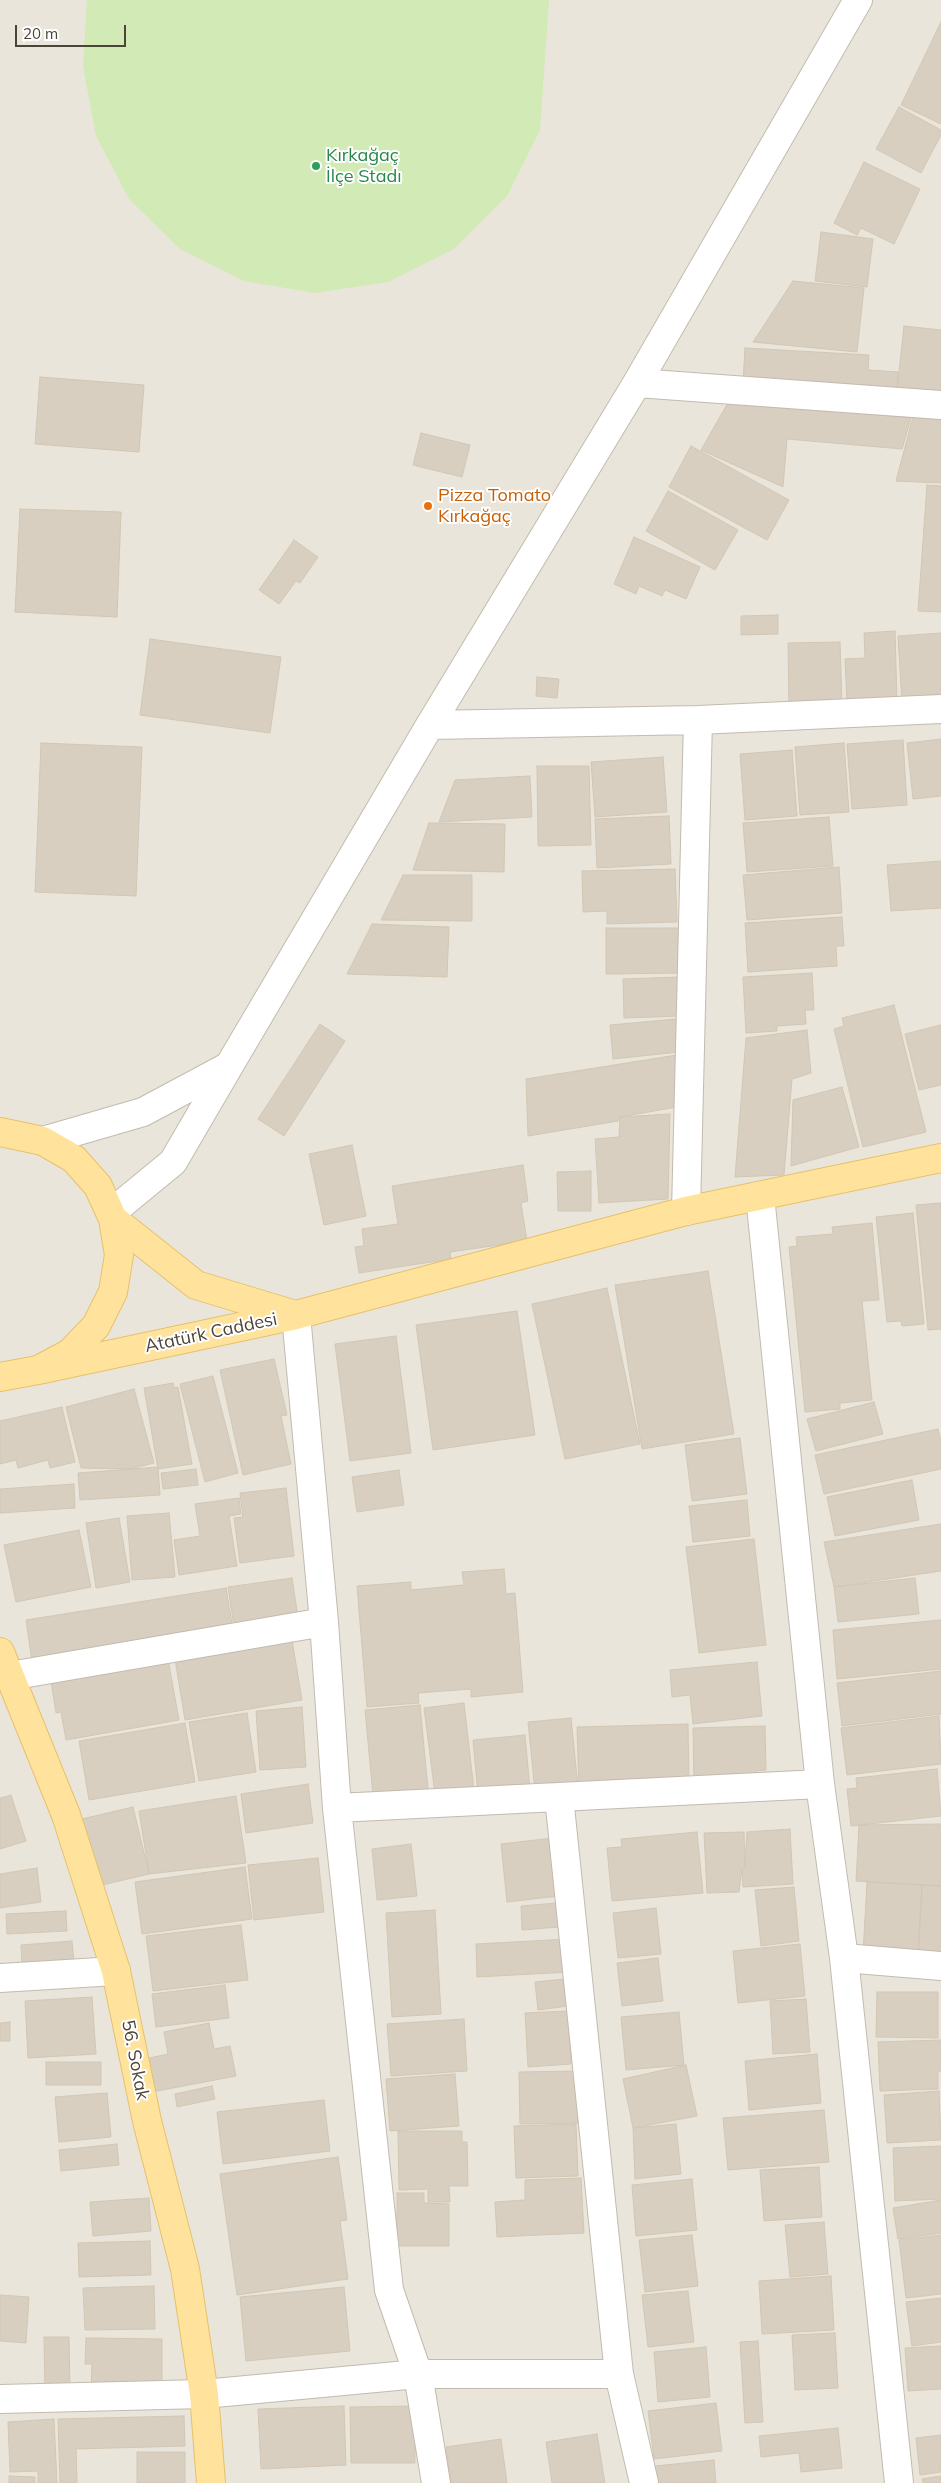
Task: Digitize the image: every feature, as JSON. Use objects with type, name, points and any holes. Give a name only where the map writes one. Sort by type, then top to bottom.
[{"type":"main road","name":"Atatürk Caddesi","points":[[1,1130],[43,1141],[74,1159],[98,1186],[112,1216],[119,1255],[113,1292],[96,1326],[70,1353],[38,1370]]},
{"type":"main road","points":[[296,1315],[686,1212],[941,1158]]},
{"type":"main road","name":"Atatürk Caddesi","points":[[112,1216],[196,1285],[296,1315]]},
{"type":"main road","name":"Atatürk Caddesi","points":[[0,1377],[296,1315]]},
{"type":"main road","name":"56. Sokak","points":[[5,1664],[66,1815],[116,1971],[147,2121],[184,2269],[204,2394],[211,2483]]},
{"type":"street","points":[[112,1216],[173,1162],[430,725],[637,382],[858,0]]},
{"type":"street","points":[[637,382],[941,405]]},
{"type":"street","points":[[430,725],[698,720],[941,709]]},
{"type":"street","points":[[686,1212],[698,720]]},
{"type":"street","points":[[43,1141],[143,1112],[229,1066]]},
{"type":"street","points":[[760,1196],[820,1784],[844,1958],[898,2483]]},
{"type":"street","points":[[296,1315],[324,1622],[338,1808],[390,2290],[418,2374],[436,2483]]},
{"type":"street","points":[[5,1664],[324,1622]]},
{"type":"street","points":[[338,1808],[820,1784]]},
{"type":"street","points":[[559,1797],[619,2374],[644,2483]]},
{"type":"street","points":[[844,1958],[941,1966]]},
{"type":"street","points":[[0,1978],[116,1971]]},
{"type":"street","points":[[0,2399],[204,2394],[418,2374],[619,2374]]},
{"type":"shaded area","points":[[0,0],[941,0],[941,2483],[0,2483]]},
{"type":"green space","name":"Kırkağaç İlçe Stadı","points":[[87,0],[549,0],[540,130],[507,196],[454,249],[388,282],[315,293],[244,281],[180,249],[129,199],[96,136],[83,66]]},
{"type":"building","points":[[941,22],[941,124],[901,105]]},
{"type":"building","points":[[899,107],[941,130],[941,135],[921,173],[876,149]]},
{"type":"building","points":[[864,162],[920,189],[894,244],[861,228],[857,235],[834,223]]},
{"type":"building","points":[[821,232],[873,239],[867,287],[815,281]]},
{"type":"building","points":[[793,281],[864,288],[857,352],[753,342]]},
{"type":"building","points":[[904,326],[941,330],[941,394],[897,390]]},
{"type":"building","points":[[745,348],[869,355],[868,370],[898,372],[897,392],[743,383]]},
{"type":"building","points":[[40,377],[144,385],[139,452],[35,444]]},
{"type":"building","points":[[729,401],[911,418],[902,449],[787,439],[783,487],[701,450]]},
{"type":"building","points":[[913,417],[941,419],[941,483],[896,481]]},
{"type":"building","points":[[421,433],[470,445],[462,477],[413,465]]},
{"type":"building","points":[[691,446],[789,500],[767,540],[669,487]]},
{"type":"building","points":[[927,485],[941,486],[941,612],[918,611]]},
{"type":"building","points":[[668,491],[738,530],[715,570],[646,531]]},
{"type":"building","points":[[20,509],[121,512],[117,617],[15,612]]},
{"type":"building","points":[[634,537],[700,567],[686,599],[665,590],[662,596],[639,586],[636,594],[614,584]]},
{"type":"building","points":[[294,540],[318,557],[300,583],[296,581],[279,604],[259,590]]},
{"type":"building","points":[[778,615],[778,634],[741,635],[741,616]]},
{"type":"building","points":[[895,631],[897,702],[847,704],[845,659],[865,658],[864,633]]},
{"type":"building","points":[[941,633],[941,701],[902,703],[898,636]]},
{"type":"building","points":[[150,639],[281,657],[270,733],[140,715]]},
{"type":"building","points":[[840,642],[842,706],[789,707],[788,643]]},
{"type":"building","points":[[537,677],[559,679],[557,698],[536,696]]},
{"type":"building","points":[[941,739],[941,796],[913,799],[907,743]]},
{"type":"building","points":[[903,740],[907,805],[852,809],[847,744]]},
{"type":"building","points":[[41,743],[142,747],[136,896],[35,892]]},
{"type":"building","points":[[844,743],[849,812],[800,815],[795,747]]},
{"type":"building","points":[[792,750],[797,816],[745,820],[740,754]]},
{"type":"building","points":[[663,757],[667,812],[595,817],[591,762]]},
{"type":"building","points":[[537,766],[589,766],[591,845],[538,846]]},
{"type":"building","points":[[530,776],[532,817],[439,822],[455,780]]},
{"type":"building","points":[[669,816],[671,864],[597,868],[595,819]]},
{"type":"building","points":[[829,817],[833,866],[747,872],[743,823]]},
{"type":"building","points":[[429,823],[505,824],[504,872],[413,870]]},
{"type":"building","points":[[941,861],[941,908],[891,911],[887,865]]},
{"type":"building","points":[[839,867],[842,913],[747,920],[743,875]]},
{"type":"building","points":[[675,869],[677,922],[607,924],[607,911],[583,912],[582,871]]},
{"type":"building","points":[[403,875],[472,875],[472,921],[381,920]]},
{"type":"building","points":[[842,917],[844,946],[836,946],[837,966],[748,972],[745,923]]},
{"type":"building","points":[[372,924],[449,927],[447,977],[347,974]]},
{"type":"building","points":[[606,928],[681,928],[681,973],[606,974]]},
{"type":"building","points":[[812,973],[814,1010],[805,1010],[806,1024],[777,1026],[777,1031],[746,1033],[743,977]]},
{"type":"building","points":[[679,977],[680,1016],[624,1018],[623,979]]},
{"type":"building","points":[[894,1005],[926,1132],[863,1147],[834,1029],[844,1026],[842,1018]]},
{"type":"building","points":[[676,1019],[679,1052],[613,1059],[610,1025]]},
{"type":"building","points":[[320,1024],[345,1041],[284,1136],[258,1119]]},
{"type":"building","points":[[941,1025],[941,1085],[919,1090],[905,1034]]},
{"type":"building","points":[[807,1030],[811,1073],[792,1079],[784,1175],[735,1177],[746,1038]]},
{"type":"building","points":[[677,1055],[677,1107],[620,1117],[618,1121],[528,1136],[526,1079]]},
{"type":"building","points":[[842,1087],[859,1147],[791,1166],[793,1100]]},
{"type":"building","points":[[670,1114],[668,1199],[599,1203],[595,1139],[619,1137],[620,1117]]},
{"type":"building","points":[[352,1145],[366,1216],[324,1225],[309,1154]]},
{"type":"building","points":[[523,1165],[528,1201],[521,1203],[527,1241],[450,1252],[451,1259],[359,1273],[355,1247],[364,1246],[362,1229],[398,1224],[392,1186]]},
{"type":"building","points":[[591,1171],[591,1211],[558,1211],[557,1172]]},
{"type":"building","points":[[941,1203],[941,1329],[928,1330],[916,1205]]},
{"type":"building","points":[[913,1213],[924,1324],[902,1326],[901,1321],[887,1322],[876,1217]]},
{"type":"building","points":[[872,1223],[879,1300],[862,1301],[872,1400],[840,1403],[840,1409],[805,1412],[789,1247],[797,1246],[796,1237],[833,1234],[832,1227]]},
{"type":"building","points":[[708,1271],[734,1434],[642,1449],[615,1285]]},
{"type":"building","points":[[607,1288],[640,1444],[565,1459],[532,1304]]},
{"type":"building","points":[[517,1311],[535,1435],[433,1450],[416,1325]]},
{"type":"building","points":[[396,1336],[411,1453],[350,1461],[335,1344]]},
{"type":"building","points":[[274,1359],[287,1415],[281,1416],[291,1464],[243,1475],[220,1370]]},
{"type":"building","points":[[213,1376],[238,1473],[205,1482],[180,1384]]},
{"type":"building","points":[[173,1383],[174,1388],[178,1387],[192,1464],[158,1469],[144,1388]]},
{"type":"building","points":[[134,1389],[154,1463],[130,1469],[81,1468],[66,1407]]},
{"type":"building","points":[[874,1402],[883,1434],[816,1451],[807,1419]]},
{"type":"building","points":[[62,1407],[75,1462],[50,1468],[48,1460],[18,1468],[16,1460],[0,1464],[0,1421]]},
{"type":"building","points":[[938,1429],[941,1441],[941,1469],[824,1494],[815,1455]]},
{"type":"building","points":[[740,1438],[747,1494],[692,1501],[685,1445]]},
{"type":"building","points":[[158,1467],[160,1495],[80,1500],[78,1473]]},
{"type":"building","points":[[196,1469],[198,1485],[163,1489],[161,1473]]},
{"type":"building","points":[[399,1470],[404,1505],[357,1512],[352,1477]]},
{"type":"building","points":[[912,1480],[919,1520],[835,1536],[827,1497]]},
{"type":"building","points":[[74,1484],[75,1508],[0,1513],[0,1489]]},
{"type":"building","points":[[286,1488],[294,1556],[240,1563],[234,1518],[243,1517],[240,1493]]},
{"type":"building","points":[[239,1498],[241,1514],[229,1516],[237,1566],[179,1575],[174,1540],[200,1536],[195,1504]]},
{"type":"building","points":[[747,1500],[750,1536],[693,1542],[689,1506]]},
{"type":"building","points":[[169,1513],[175,1577],[132,1580],[127,1516]]},
{"type":"building","points":[[119,1518],[130,1582],[96,1588],[86,1523]]},
{"type":"building","points":[[941,1524],[941,1571],[834,1587],[824,1542]]},
{"type":"building","points":[[79,1530],[91,1587],[16,1602],[4,1545]]},
{"type":"building","points":[[754,1539],[766,1645],[699,1653],[686,1547]]},
{"type":"building","points":[[504,1569],[506,1594],[515,1593],[523,1692],[471,1697],[471,1689],[418,1693],[419,1703],[367,1707],[357,1586],[411,1582],[411,1590],[464,1585],[462,1572]]},
{"type":"building","points":[[292,1578],[298,1617],[234,1627],[228,1587]]},
{"type":"building","points":[[915,1578],[919,1614],[838,1622],[834,1587]]},
{"type":"building","points":[[226,1588],[233,1630],[32,1662],[26,1620]]},
{"type":"building","points":[[941,1620],[941,1669],[837,1679],[833,1630]]},
{"type":"building","points":[[292,1640],[302,1700],[185,1720],[175,1659]]},
{"type":"building","points":[[168,1659],[179,1720],[66,1740],[61,1712],[56,1713],[51,1681]]},
{"type":"building","points":[[757,1662],[762,1716],[693,1724],[690,1695],[672,1697],[670,1670]]},
{"type":"building","points":[[941,1671],[941,1714],[842,1726],[837,1683]]},
{"type":"building","points":[[464,1703],[474,1790],[435,1794],[424,1708]]},
{"type":"building","points":[[420,1705],[428,1789],[373,1795],[365,1710]]},
{"type":"building","points":[[302,1707],[306,1767],[260,1770],[256,1711]]},
{"type":"building","points":[[247,1713],[256,1772],[199,1781],[189,1722]]},
{"type":"building","points":[[939,1716],[941,1764],[847,1775],[841,1728]]},
{"type":"building","points":[[571,1718],[578,1787],[535,1791],[528,1722]]},
{"type":"building","points":[[185,1723],[195,1782],[89,1800],[79,1741]]},
{"type":"building","points":[[688,1724],[689,1784],[579,1787],[577,1727]]},
{"type":"building","points":[[765,1726],[766,1770],[756,1771],[756,1780],[694,1782],[693,1728]]},
{"type":"building","points":[[525,1735],[530,1790],[478,1795],[473,1740]]},
{"type":"building","points":[[937,1769],[941,1816],[851,1826],[847,1789],[857,1788],[856,1778]]},
{"type":"building","points":[[308,1784],[313,1823],[246,1833],[241,1794]]},
{"type":"building","points":[[11,1795],[26,1841],[0,1849],[0,1798]]},
{"type":"building","points":[[236,1796],[246,1863],[149,1874],[139,1811]]},
{"type":"building","points":[[133,1807],[149,1874],[98,1886],[82,1819]]},
{"type":"building","points":[[941,1824],[941,1886],[856,1881],[859,1825]]},
{"type":"building","points":[[790,1829],[793,1884],[743,1887],[742,1869],[745,1866],[747,1832]]},
{"type":"building","points":[[697,1832],[703,1893],[612,1901],[607,1848],[622,1847],[621,1839]]},
{"type":"building","points":[[744,1832],[745,1866],[742,1869],[739,1892],[707,1893],[704,1833]]},
{"type":"building","points":[[553,1838],[559,1896],[507,1902],[501,1844]]},
{"type":"building","points":[[411,1844],[417,1896],[377,1900],[372,1849]]},
{"type":"building","points":[[318,1858],[324,1912],[254,1920],[248,1865]]},
{"type":"building","points":[[245,1867],[252,1919],[142,1934],[135,1882]]},
{"type":"building","points":[[37,1868],[41,1902],[0,1908],[0,1874]]},
{"type":"building","points":[[867,1882],[922,1885],[918,1957],[863,1954]]},
{"type":"building","points":[[922,1885],[941,1886],[941,1959],[918,1957]]},
{"type":"building","points":[[794,1887],[799,1941],[761,1946],[755,1890]]},
{"type":"building","points":[[557,1903],[559,1927],[522,1930],[521,1906]]},
{"type":"building","points":[[656,1908],[661,1954],[618,1958],[613,1913]]},
{"type":"building","points":[[435,1910],[441,2014],[392,2017],[386,1913]]},
{"type":"building","points":[[66,1911],[67,1931],[7,1934],[6,1914]]},
{"type":"building","points":[[241,1925],[248,1980],[153,1991],[146,1936]]},
{"type":"building","points":[[568,1939],[570,1972],[477,1977],[476,1944]]},
{"type":"building","points":[[72,1941],[74,1963],[22,1966],[21,1945]]},
{"type":"building","points":[[800,1944],[805,1996],[738,2003],[733,1951]]},
{"type":"building","points":[[658,1958],[663,2001],[622,2006],[617,1963]]},
{"type":"building","points":[[564,1979],[568,2006],[538,2010],[535,1982]]},
{"type":"building","points":[[225,1985],[229,2018],[156,2027],[152,1994]]},
{"type":"building","points":[[877,1992],[938,1992],[938,2038],[876,2037]]},
{"type":"building","points":[[92,1997],[96,2054],[28,2058],[25,2001]]},
{"type":"building","points":[[806,1999],[810,2052],[773,2054],[770,2001]]},
{"type":"building","points":[[568,2011],[571,2064],[528,2067],[525,2013]]},
{"type":"building","points":[[679,2012],[684,2065],[626,2070],[621,2017]]},
{"type":"building","points":[[464,2019],[467,2071],[391,2076],[387,2024]]},
{"type":"building","points":[[10,2022],[10,2041],[0,2041],[0,2023]]},
{"type":"building","points":[[209,2023],[214,2049],[230,2046],[236,2076],[152,2092],[145,2059],[168,2054],[164,2032]]},
{"type":"building","points":[[941,2040],[941,2071],[938,2071],[938,2089],[880,2091],[878,2042]]},
{"type":"building","points":[[817,2054],[821,2103],[749,2110],[745,2061]]},
{"type":"building","points":[[46,2062],[101,2062],[101,2085],[46,2085]]},
{"type":"building","points":[[686,2065],[697,2116],[633,2128],[623,2079]]},
{"type":"building","points":[[577,2071],[578,2123],[520,2124],[519,2072]]},
{"type":"building","points":[[455,2074],[459,2126],[390,2131],[386,2079]]},
{"type":"building","points":[[212,2086],[215,2099],[177,2107],[175,2094]]},
{"type":"building","points":[[939,2091],[941,2140],[887,2143],[884,2095]]},
{"type":"building","points":[[107,2093],[111,2137],[59,2142],[55,2097]]},
{"type":"building","points":[[324,2100],[330,2151],[223,2164],[217,2112]]},
{"type":"building","points":[[824,2110],[829,2162],[728,2170],[723,2118]]},
{"type":"building","points":[[576,2124],[578,2176],[516,2178],[514,2126]]},
{"type":"building","points":[[676,2124],[681,2174],[635,2179],[633,2128]]},
{"type":"building","points":[[398,2131],[462,2131],[462,2142],[467,2142],[468,2186],[449,2186],[450,2202],[428,2202],[428,2189],[399,2190]]},
{"type":"building","points":[[117,2144],[119,2165],[61,2171],[59,2150]]},
{"type":"building","points":[[941,2146],[941,2199],[895,2201],[893,2148]]},
{"type":"building","points":[[338,2157],[347,2220],[340,2221],[348,2279],[237,2295],[220,2174]]},
{"type":"building","points":[[819,2167],[822,2217],[764,2221],[760,2170]]},
{"type":"building","points":[[581,2178],[584,2233],[497,2237],[495,2202],[525,2200],[525,2180]]},
{"type":"building","points":[[692,2179],[697,2230],[636,2236],[632,2185]]},
{"type":"building","points":[[397,2193],[424,2193],[424,2203],[449,2204],[449,2246],[397,2246]]},
{"type":"building","points":[[149,2198],[151,2231],[93,2236],[90,2202]]},
{"type":"building","points":[[941,2200],[941,2233],[898,2239],[893,2208]]},
{"type":"building","points":[[824,2222],[828,2274],[790,2277],[785,2225]]},
{"type":"building","points":[[692,2235],[698,2286],[645,2292],[639,2240]]},
{"type":"building","points":[[941,2235],[941,2294],[906,2298],[899,2240]]},
{"type":"building","points":[[150,2241],[151,2275],[79,2277],[78,2243]]},
{"type":"building","points":[[831,2276],[834,2330],[762,2334],[759,2281]]},
{"type":"building","points":[[154,2286],[155,2329],[85,2330],[83,2288]]},
{"type":"building","points":[[344,2287],[350,2351],[246,2361],[240,2297]]},
{"type":"building","points":[[688,2291],[694,2342],[648,2347],[642,2295]]},
{"type":"building","points":[[0,2295],[29,2297],[26,2343],[0,2341]]},
{"type":"building","points":[[941,2298],[941,2342],[912,2346],[906,2302]]},
{"type":"building","points":[[835,2333],[838,2388],[795,2390],[792,2335]]},
{"type":"building","points":[[44,2337],[69,2337],[70,2390],[45,2391]]},
{"type":"building","points":[[86,2338],[162,2339],[162,2391],[91,2390],[92,2364],[85,2364]]},
{"type":"building","points":[[758,2341],[763,2422],[745,2423],[740,2342]]},
{"type":"building","points":[[941,2346],[941,2389],[908,2391],[905,2348]]},
{"type":"building","points":[[706,2347],[710,2397],[658,2402],[654,2352]]},
{"type":"building","points":[[716,2403],[722,2451],[654,2459],[648,2411]]},
{"type":"building","points":[[344,2406],[346,2465],[261,2469],[258,2409]]},
{"type":"building","points":[[415,2406],[415,2463],[351,2463],[350,2407]]},
{"type":"building","points":[[184,2416],[185,2446],[76,2449],[77,2483],[60,2483],[58,2419]]},
{"type":"building","points":[[54,2419],[57,2483],[38,2483],[38,2471],[10,2472],[8,2422]]},
{"type":"building","points":[[838,2428],[842,2468],[801,2472],[799,2453],[761,2457],[759,2436]]},
{"type":"building","points":[[597,2434],[605,2483],[552,2483],[546,2442]]},
{"type":"building","points":[[941,2435],[941,2472],[920,2475],[916,2438]]},
{"type":"building","points":[[501,2439],[507,2483],[451,2483],[446,2447]]},
{"type":"building","points":[[137,2452],[185,2452],[185,2483],[137,2483]]},
{"type":"building","points":[[714,2460],[716,2483],[656,2483],[655,2466]]},
{"type":"building","points":[[9,2476],[35,2477],[35,2483],[9,2483]]},
{"type":"building","points":[[941,2476],[941,2483],[923,2483],[922,2479]]},
{"type":"place","name":"Kırkağaç İlçe Stadı","points":[[316,166]]},
{"type":"place","name":"Pizza Tomato Kırkağaç","points":[[428,506]]}]
